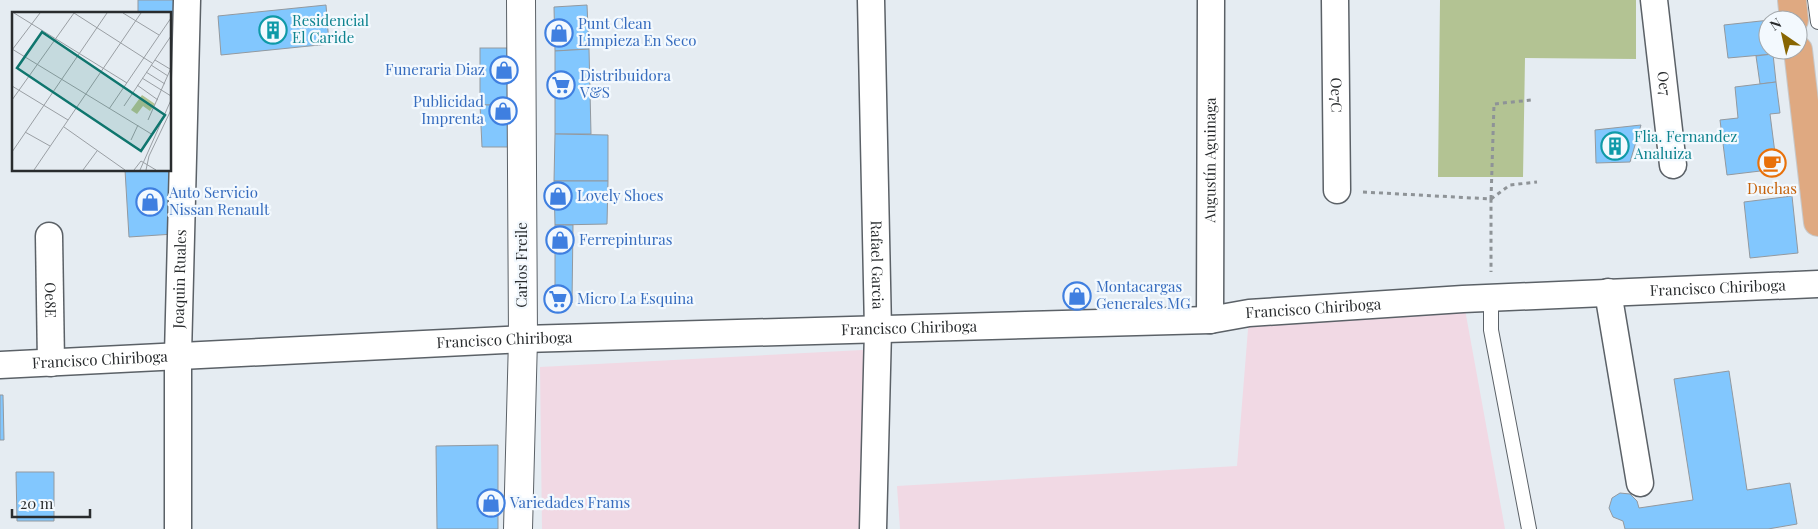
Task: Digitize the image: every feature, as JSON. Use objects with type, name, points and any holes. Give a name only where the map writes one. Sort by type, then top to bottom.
[{"type":"main road","points":[[1799,60],[1818,222]]},
{"type":"street","name":"Joaquin Ruales","points":[[178,529],[178,355],[188,0]]},
{"type":"street","name":"Carlos Freile","points":[[518,529],[523,339],[521,0]]},
{"type":"street","name":"Rafael Garcia","points":[[871,0],[878,330],[873,529]]},
{"type":"street","name":"Augustín Aguinaga","points":[[1210,320],[1211,0]]},
{"type":"street","name":"Oe7C","points":[[1335,0],[1337,190]]},
{"type":"street","name":"Oe7","points":[[1654,0],[1673,165]]},
{"type":"street","name":"Oe8E","points":[[50,236],[51,363]]},
{"type":"street","name":"Francisco Chiriboga","points":[[0,365],[523,339],[1210,320],[1259,312],[1492,298],[1818,284]]},
{"type":"street","points":[[1608,292],[1640,482]]},
{"type":"lane","points":[[1815,0],[1818,22]]},
{"type":"lane","points":[[1492,298],[1491,330],[1530,529]]},
{"type":"path","points":[[1492,298],[1494,104],[1531,100]]},
{"type":"path","points":[[1337,190],[1492,199],[1510,185],[1537,182]]},
{"type":"shaded area","points":[[1464,304],[1505,529],[900,529],[897,486],[1237,466],[1249,317]]},
{"type":"shaded area","points":[[881,349],[878,529],[542,529],[540,367]]},
{"type":"green space","points":[[1440,0],[1636,0],[1636,59],[1525,58],[1523,177],[1438,177]]},
{"type":"building","points":[[138,0],[178,0],[179,37],[171,37],[171,12],[138,12]]},
{"type":"building","name":"Residencial El Caride","points":[[326,5],[329,44],[221,55],[218,16]]},
{"type":"building","points":[[587,5],[589,49],[555,51],[554,7]]},
{"type":"building","points":[[1758,21],[1758,55],[1728,58],[1724,25]]},
{"type":"building","points":[[480,48],[509,48],[509,105],[480,105]]},
{"type":"building","points":[[589,49],[591,134],[555,134],[555,51]]},
{"type":"building","points":[[1756,56],[1758,56],[1758,60],[1774,60],[1776,82],[1760,84]]},
{"type":"building","points":[[1776,82],[1780,113],[1770,114],[1777,169],[1727,175],[1720,120],[1738,118],[1735,87]]},
{"type":"building","points":[[480,105],[509,105],[509,147],[482,147]]},
{"type":"building","name":"Flia. Fernandez Analuiza","points":[[1641,125],[1630,162],[1596,163],[1595,130]]},
{"type":"building","points":[[555,134],[608,135],[608,181],[554,181]]},
{"type":"building","name":"Auto Servicio Nissan Renault","points":[[125,171],[170,171],[174,234],[129,237]]},
{"type":"building","points":[[554,181],[608,181],[607,224],[555,225]]},
{"type":"building","points":[[1792,196],[1798,253],[1750,258],[1744,202]]},
{"type":"building","points":[[555,225],[573,225],[572,303],[555,303]]},
{"type":"building","points":[[1729,371],[1747,490],[1790,483],[1797,524],[1768,529],[1625,529],[1623,521],[1613,517],[1609,508],[1612,498],[1620,493],[1630,494],[1637,501],[1639,508],[1693,500],[1674,379]]},
{"type":"building","points":[[0,395],[3,395],[4,440],[0,440]]},
{"type":"building","points":[[498,445],[498,529],[437,529],[436,446]]},
{"type":"building","points":[[16,472],[54,472],[54,521],[17,521]]},
{"type":"place","name":"Residencial El Caride","points":[[273,30]]},
{"type":"place","name":"Punt Clean Limpieza En Seco","points":[[559,33]]},
{"type":"place","name":"Funeraria Diaz","points":[[504,70]]},
{"type":"place","name":"Distribuidora V&S","points":[[561,85]]},
{"type":"place","name":"Publicidad Imprenta","points":[[503,111]]},
{"type":"place","name":"Flia. Fernandez Analuiza","points":[[1615,146]]},
{"type":"place","name":"Duchas","points":[[1772,163]]},
{"type":"place","name":"Lovely Shoes","points":[[558,196]]},
{"type":"place","name":"Auto Servicio Nissan Renault","points":[[150,202]]},
{"type":"place","name":"Ferrepinturas","points":[[560,240]]},
{"type":"place","name":"Montacargas Generales MG","points":[[1077,296]]},
{"type":"place","name":"Micro La Esquina","points":[[558,299]]},
{"type":"place","name":"Variedades Frams","points":[[491,503]]}]
